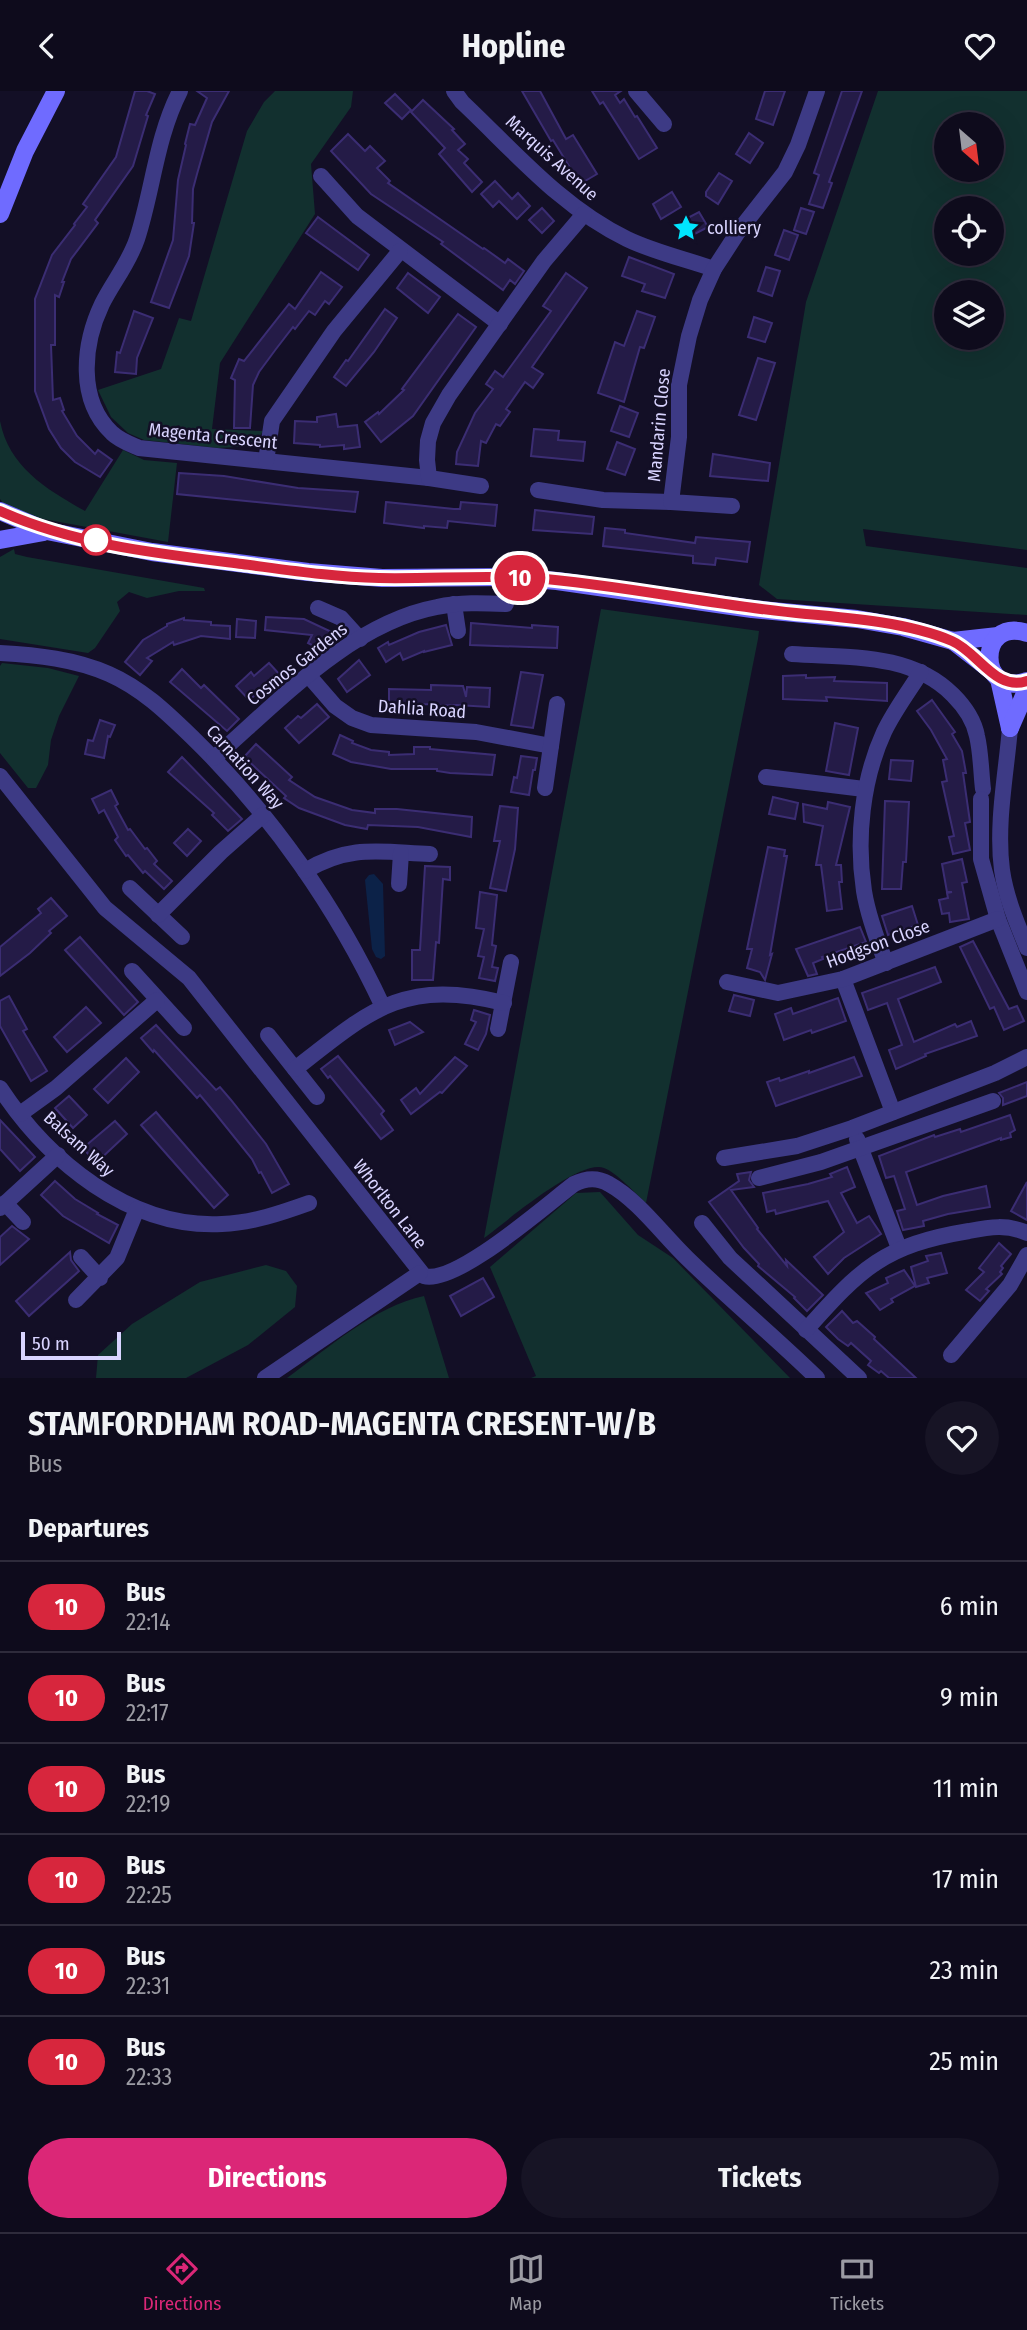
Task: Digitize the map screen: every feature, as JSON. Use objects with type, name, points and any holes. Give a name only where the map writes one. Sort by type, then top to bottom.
[{"type":"main road","points":[[0,214],[25,151],[55,91]]},
{"type":"main road","points":[[0,511],[47,531],[152,552],[333,575],[382,578],[510,577],[557,581],[752,609],[857,619],[903,627],[953,641],[998,636],[1011,631],[1027,633]]},
{"type":"main road","points":[[0,519],[0,528]]},
{"type":"main road","points":[[0,540],[47,531]]},
{"type":"main road","points":[[998,636],[992,643],[988,656],[1010,728]]},
{"type":"main road","points":[[953,641],[1011,684],[1027,681]]},
{"type":"main road","points":[[1010,728],[1027,689]]},
{"type":"street","name":"Magenta Crescent","points":[[180,91],[163,133],[148,204],[134,249],[103,302],[95,322],[86,359],[86,378],[99,419],[114,435],[139,449],[429,478],[481,486]]},
{"type":"street","name":"Marquis Avenue","points":[[454,91],[461,101],[535,172],[584,214],[628,239],[713,269]]},
{"type":"street","points":[[636,91],[664,124]]},
{"type":"street","name":"Mandarin Close","points":[[671,502],[679,437],[679,385],[700,300],[713,269],[785,171],[798,145],[817,91]]},
{"type":"street","points":[[321,176],[357,216],[500,324]]},
{"type":"street","points":[[429,478],[426,460],[433,423],[461,376],[544,261],[584,214]]},
{"type":"street","points":[[266,461],[272,421],[334,331],[400,251]]},
{"type":"street","name":"Mandarin Close","points":[[538,490],[603,500],[732,506]]},
{"type":"street","points":[[454,604],[458,631]]},
{"type":"street","name":"Cosmos Gardens","points":[[214,758],[309,676],[360,639],[398,619],[436,607],[454,604],[506,604]]},
{"type":"street","points":[[318,608],[341,618],[360,639]]},
{"type":"street","name":"Carnation Way","points":[[0,653],[76,663],[110,675],[160,707],[214,758],[306,871],[346,936],[383,1007]]},
{"type":"street","points":[[792,654],[885,660],[921,672],[943,686],[965,708],[977,735],[981,859],[998,919],[1027,992]]},
{"type":"street","points":[[886,964],[872,925],[864,890],[864,789],[884,732],[921,672]]},
{"type":"street","name":"Dahlia Road","points":[[309,676],[335,706],[360,722],[382,727],[476,732],[551,746]]},
{"type":"street","points":[[545,788],[557,704]]},
{"type":"street","points":[[1010,728],[1001,832],[1002,868],[1011,907],[1027,949]]},
{"type":"street","name":"Whorlton Lane","points":[[0,776],[105,908],[189,978],[420,1273],[428,1278],[436,1278],[461,1267],[517,1229],[574,1184],[590,1179],[602,1180],[632,1202],[686,1258],[817,1378]]},
{"type":"street","points":[[766,776],[864,789]]},
{"type":"street","points":[[158,915],[221,852],[263,815]]},
{"type":"street","points":[[306,871],[334,856],[355,851],[430,855]]},
{"type":"street","points":[[399,884],[401,853]]},
{"type":"street","points":[[130,888],[181,937]]},
{"type":"street","name":"Hodgson Close","points":[[727,982],[778,993],[842,979],[998,919]]},
{"type":"street","points":[[498,1029],[510,962]]},
{"type":"street","points":[[132,971],[184,1028]]},
{"type":"street","points":[[842,979],[893,1112]]},
{"type":"street","points":[[295,1069],[353,1023],[383,1007],[406,999],[442,994],[474,996],[504,1003]]},
{"type":"street","points":[[20,1114],[56,1088],[158,1000]]},
{"type":"street","points":[[268,1035],[317,1097]]},
{"type":"street","points":[[724,1159],[797,1146],[852,1128],[995,1073],[1027,1057]]},
{"type":"street","name":"Balsam Way","points":[[0,1088],[20,1114],[58,1154],[106,1193],[137,1209],[182,1222],[222,1224],[266,1217],[310,1203]]},
{"type":"street","points":[[759,1178],[821,1162],[993,1101]]},
{"type":"street","points":[[852,1128],[899,1248]]},
{"type":"street","points":[[23,1223],[2,1205],[58,1154]]},
{"type":"street","points":[[76,1300],[100,1278],[123,1248],[137,1209]]},
{"type":"street","points":[[702,1223],[715,1252],[730,1258],[859,1378]]},
{"type":"street","points":[[806,1330],[847,1284],[869,1266],[899,1248],[947,1234],[997,1226],[1012,1227],[1027,1233]]},
{"type":"street","points":[[951,1355],[1010,1285],[1027,1255]]},
{"type":"street","points":[[81,1257],[100,1278]]},
{"type":"street","points":[[265,1378],[420,1273]]},
{"type":"green space","points":[[275,91],[353,91],[351,107],[311,164],[315,214],[220,363],[212,429],[263,431],[254,446],[218,448],[144,440],[128,433],[111,417],[98,390],[161,369],[179,318],[191,321],[247,131],[264,102]]},
{"type":"green space","points":[[878,91],[1027,91],[1027,550],[863,529],[866,546],[1027,568],[1027,615],[777,599],[759,585],[806,302]]},
{"type":"green space","points":[[0,421],[12,451],[31,475],[85,511],[123,450],[144,460],[177,463],[168,542],[38,518],[3,503],[0,499]]},
{"type":"green space","points":[[14,549],[15,554],[27,557],[204,588],[205,591],[179,591],[147,598],[129,592],[117,602],[120,611],[95,648],[88,653],[0,639],[0,557]]},
{"type":"green space","points":[[601,609],[759,631],[758,639],[646,1203],[609,1170],[593,1168],[561,1182],[484,1238]]},
{"type":"green space","points":[[2,663],[48,668],[79,676],[59,716],[51,740],[48,765],[36,788],[28,788],[0,753]]},
{"type":"green space","points":[[600,1192],[638,1235],[673,1258],[790,1378],[531,1378],[536,1376],[490,1267],[576,1193]]},
{"type":"green space","points":[[266,1265],[286,1271],[297,1286],[295,1307],[248,1345],[186,1378],[96,1378],[98,1355],[132,1324],[200,1282]]},
{"type":"green space","points":[[424,1296],[449,1378],[287,1378],[370,1319],[406,1301]]},
{"type":"water","points":[[374,874],[383,884],[385,956],[381,959],[376,957],[372,949],[365,880]]},
{"type":"building","points":[[135,91],[155,94],[146,115],[148,116],[133,166],[95,220],[98,223],[71,259],[59,297],[55,295],[55,345],[51,345],[53,400],[60,398],[64,410],[62,411],[77,436],[95,454],[98,450],[112,460],[100,477],[75,462],[61,448],[49,429],[35,391],[35,299],[52,255],[87,207],[83,204],[116,157]]},
{"type":"building","points":[[197,91],[229,91],[212,122],[197,174],[193,189],[194,223],[189,256],[169,308],[151,302],[173,240],[178,180],[190,124],[195,125],[207,98]]},
{"type":"building","points":[[522,91],[540,91],[566,139],[573,135],[597,174],[580,184]]},
{"type":"building","points":[[592,91],[621,91],[615,95],[620,103],[624,99],[657,148],[639,159],[603,102],[600,104]]},
{"type":"building","points":[[765,91],[785,91],[773,125],[756,119]]},
{"type":"building","points":[[842,91],[862,91],[829,182],[832,183],[823,208],[809,204],[819,175],[814,173]]},
{"type":"building","points":[[395,94],[411,110],[402,119],[385,103]]},
{"type":"building","points":[[423,100],[454,129],[452,130],[465,144],[458,150],[468,159],[464,163],[482,182],[472,192],[439,154],[445,148],[411,112]]},
{"type":"building","points":[[749,133],[763,143],[750,163],[736,154]]},
{"type":"building","points":[[348,134],[365,151],[370,146],[385,161],[377,168],[390,181],[388,183],[483,249],[505,263],[508,259],[524,271],[515,284],[510,280],[503,290],[441,244],[443,242],[371,194],[331,151]]},
{"type":"building","points":[[719,173],[732,181],[718,204],[706,196],[706,192]]},
{"type":"building","points":[[495,181],[512,199],[518,193],[530,206],[517,219],[499,201],[493,207],[481,194]]},
{"type":"building","points":[[672,192],[681,207],[661,219],[653,204]]},
{"type":"building","points":[[542,208],[554,221],[542,233],[529,220]]},
{"type":"building","points":[[801,208],[814,212],[806,234],[794,230]]},
{"type":"building","points":[[699,212],[708,227],[689,237],[680,222]]},
{"type":"building","points":[[318,217],[369,255],[358,270],[306,233]]},
{"type":"building","points":[[784,230],[798,235],[789,260],[775,255]]},
{"type":"building","points":[[629,257],[674,274],[665,298],[642,291],[645,284],[622,276]]},
{"type":"building","points":[[766,267],[780,271],[772,296],[758,291]]},
{"type":"building","points":[[321,272],[342,287],[329,304],[325,301],[315,315],[309,311],[276,349],[253,385],[250,428],[234,428],[235,380],[231,378],[239,359],[244,361],[289,304],[295,309]]},
{"type":"building","points":[[408,273],[440,297],[428,313],[397,288]]},
{"type":"building","points":[[566,273],[587,288],[532,367],[543,374],[533,388],[525,382],[506,409],[510,412],[500,426],[496,424],[486,443],[481,441],[478,466],[456,464],[457,452],[475,413],[493,389],[486,384],[495,371],[503,377],[551,311],[543,306]]},
{"type":"building","points":[[385,309],[397,318],[346,386],[334,377]]},
{"type":"building","points":[[134,311],[153,318],[137,358],[136,374],[115,372],[117,352],[120,353]]},
{"type":"building","points":[[637,311],[655,317],[644,348],[640,347],[624,402],[598,393],[615,342],[624,346]]},
{"type":"building","points":[[458,314],[476,327],[413,416],[381,442],[365,422],[378,412],[379,414],[404,390],[402,389]]},
{"type":"building","points":[[754,317],[772,323],[765,342],[748,337]]},
{"type":"building","points":[[758,358],[775,363],[756,420],[739,415]]},
{"type":"building","points":[[620,406],[638,413],[629,437],[611,431]]},
{"type":"building","points":[[336,414],[338,427],[357,425],[360,447],[344,449],[344,445],[320,447],[294,443],[295,421],[317,422],[317,417]]},
{"type":"building","points":[[534,429],[559,431],[558,440],[585,442],[583,461],[531,456]]},
{"type":"building","points":[[617,442],[635,449],[625,475],[607,469]]},
{"type":"building","points":[[713,454],[770,463],[768,481],[710,476]]},
{"type":"building","points":[[179,473],[224,476],[298,488],[358,492],[355,512],[177,494]]},
{"type":"building","points":[[386,502],[454,509],[460,509],[461,502],[497,505],[495,526],[448,521],[447,528],[424,528],[384,523]]},
{"type":"building","points":[[535,510],[594,517],[592,534],[533,530]]},
{"type":"building","points":[[605,528],[695,543],[696,537],[750,542],[747,562],[716,558],[715,565],[693,563],[693,556],[603,546]]},
{"type":"building","points":[[266,617],[304,619],[340,636],[328,636],[321,650],[308,643],[312,635],[265,630]]},
{"type":"building","points":[[184,618],[211,622],[211,625],[230,626],[230,639],[201,636],[174,645],[173,642],[147,658],[152,661],[140,675],[125,662],[143,640],[167,624]]},
{"type":"building","points":[[237,619],[256,621],[255,638],[236,637]]},
{"type":"building","points":[[471,623],[532,628],[532,625],[558,627],[557,648],[470,645]]},
{"type":"building","points":[[446,625],[452,645],[424,651],[403,660],[400,653],[386,662],[378,648],[388,642],[389,645],[419,632]]},
{"type":"building","points":[[359,660],[370,675],[347,692],[338,679]]},
{"type":"building","points":[[269,663],[280,675],[249,700],[236,686],[251,672],[254,676]]},
{"type":"building","points":[[182,669],[201,688],[204,685],[239,719],[227,731],[170,682]]},
{"type":"building","points":[[521,672],[543,675],[533,728],[511,725]]},
{"type":"building","points":[[806,675],[806,678],[835,677],[834,681],[887,683],[887,701],[826,697],[827,701],[783,699],[783,676]]},
{"type":"building","points":[[431,685],[463,686],[466,697],[467,687],[490,688],[489,707],[431,704],[389,706],[389,689],[431,690]]},
{"type":"building","points":[[932,700],[955,732],[952,734],[962,751],[966,773],[963,773],[970,822],[965,823],[970,850],[953,854],[949,837],[954,836],[942,782],[947,781],[943,760],[947,759],[917,711]]},
{"type":"building","points":[[317,704],[329,717],[299,743],[285,728]]},
{"type":"building","points":[[100,720],[115,725],[110,737],[108,736],[104,758],[85,754],[88,740],[93,741]]},
{"type":"building","points":[[835,723],[858,728],[849,775],[826,771]]},
{"type":"building","points":[[340,735],[353,741],[352,743],[371,750],[389,752],[389,755],[414,754],[414,747],[430,747],[495,755],[492,775],[450,773],[437,769],[391,769],[351,762],[333,754]]},
{"type":"building","points":[[256,744],[292,777],[289,780],[315,797],[352,810],[375,813],[375,809],[397,809],[472,817],[471,837],[418,827],[368,825],[367,829],[345,825],[299,808],[284,798],[286,796],[244,757]]},
{"type":"building","points":[[521,756],[537,758],[529,795],[511,792]]},
{"type":"building","points":[[182,757],[242,819],[228,831],[212,815],[214,813],[168,772]]},
{"type":"building","points":[[891,760],[913,761],[911,781],[889,779]]},
{"type":"building","points":[[111,790],[118,804],[115,806],[128,830],[130,829],[145,849],[147,848],[157,861],[154,864],[172,881],[164,889],[126,856],[115,840],[118,837],[104,810],[99,813],[92,799]]},
{"type":"building","points":[[773,797],[798,803],[795,819],[769,814]]},
{"type":"building","points":[[885,801],[909,802],[906,862],[903,862],[901,889],[882,889]]},
{"type":"building","points":[[828,802],[850,807],[836,865],[841,865],[842,882],[839,882],[842,909],[827,911],[821,865],[816,865],[823,826],[804,822],[803,804],[827,809]]},
{"type":"building","points":[[500,806],[518,808],[515,849],[506,891],[490,888],[500,841],[494,841]]},
{"type":"building","points":[[188,829],[201,841],[187,856],[174,843]]},
{"type":"building","points":[[768,847],[785,850],[784,856],[787,856],[770,955],[772,954],[765,980],[760,972],[747,968],[752,949],[747,949]]},
{"type":"building","points":[[962,859],[967,882],[962,883],[969,919],[950,922],[949,913],[942,914],[939,900],[948,898],[947,893],[952,892],[947,892],[942,864]]},
{"type":"building","points":[[425,866],[450,867],[450,880],[443,879],[439,943],[436,942],[433,980],[412,980],[412,950],[420,950]]},
{"type":"building","points":[[480,892],[497,895],[492,945],[496,946],[492,967],[498,968],[495,981],[479,978],[484,957],[478,956],[484,929],[476,928]]},
{"type":"building","points":[[51,898],[67,916],[49,931],[51,933],[30,953],[0,976],[0,947],[41,913],[38,909]]},
{"type":"building","points":[[912,906],[918,925],[888,935],[882,916]]},
{"type":"building","points":[[860,927],[866,942],[822,957],[823,959],[813,963],[817,974],[808,976],[796,949]]},
{"type":"building","points":[[80,937],[138,1002],[124,1015],[65,950]]},
{"type":"building","points":[[973,941],[1009,1009],[1017,1006],[1024,1021],[1004,1030],[994,1007],[990,1009],[960,947]]},
{"type":"building","points":[[935,967],[941,982],[898,999],[914,1042],[955,1024],[957,1027],[971,1021],[977,1036],[925,1054],[926,1056],[896,1069],[889,1050],[902,1045],[887,1003],[868,1010],[862,993]]},
{"type":"building","points":[[734,995],[754,1000],[750,1016],[729,1011]]},
{"type":"building","points":[[9,996],[27,1029],[23,1031],[47,1071],[31,1081],[0,1026],[0,1001]]},
{"type":"building","points":[[838,998],[846,1021],[784,1040],[775,1014],[791,1008],[793,1014]]},
{"type":"building","points":[[86,1007],[101,1023],[67,1052],[54,1037]]},
{"type":"building","points":[[474,1010],[490,1015],[486,1034],[478,1050],[465,1044],[476,1022],[471,1020]]},
{"type":"building","points":[[410,1022],[423,1032],[395,1045],[389,1030]]},
{"type":"building","points":[[156,1025],[216,1090],[220,1087],[231,1100],[266,1144],[289,1184],[272,1193],[252,1159],[200,1095],[197,1098],[141,1038]]},
{"type":"building","points":[[338,1056],[384,1111],[381,1114],[393,1130],[381,1139],[330,1076],[328,1078],[321,1069]]},
{"type":"building","points":[[455,1057],[467,1066],[442,1093],[411,1114],[401,1100],[416,1088],[420,1094]]},
{"type":"building","points":[[854,1057],[862,1076],[776,1106],[767,1082],[809,1073]]},
{"type":"building","points":[[126,1058],[139,1072],[108,1103],[94,1089]]},
{"type":"building","points":[[1027,1082],[1027,1096],[1003,1105],[1003,1098],[999,1093]]},
{"type":"building","points":[[69,1096],[87,1115],[73,1128],[55,1108]]},
{"type":"building","points":[[156,1112],[228,1195],[214,1208],[141,1125]]},
{"type":"building","points":[[1010,1115],[1015,1130],[1010,1133],[1011,1137],[1001,1138],[906,1172],[917,1205],[986,1186],[990,1207],[948,1214],[923,1221],[924,1226],[903,1230],[897,1211],[905,1209],[894,1176],[886,1178],[879,1156],[934,1135],[935,1137],[960,1129],[961,1132]]},
{"type":"building","points":[[0,1120],[35,1157],[20,1171],[0,1149]]},
{"type":"building","points":[[115,1121],[127,1134],[96,1163],[83,1148]]},
{"type":"building","points":[[847,1167],[855,1187],[841,1193],[857,1223],[869,1216],[881,1234],[844,1258],[828,1274],[814,1257],[844,1232],[828,1201],[776,1214],[775,1210],[767,1212],[763,1193],[832,1177],[830,1174]]},
{"type":"building","points":[[751,1172],[749,1180],[754,1187],[731,1190],[757,1229],[787,1266],[786,1260],[823,1295],[807,1311],[795,1297],[758,1266],[709,1202],[739,1181],[737,1174]]},
{"type":"building","points":[[55,1181],[75,1199],[118,1225],[109,1243],[63,1216],[41,1195]]},
{"type":"building","points":[[1027,1182],[1027,1220],[1011,1211]]},
{"type":"building","points":[[12,1226],[29,1239],[0,1265],[0,1237]]},
{"type":"building","points":[[999,1243],[1011,1254],[1001,1266],[1002,1274],[986,1289],[989,1291],[980,1301],[966,1290],[984,1272],[979,1268]]},
{"type":"building","points":[[70,1252],[71,1260],[79,1271],[29,1316],[16,1301]]},
{"type":"building","points":[[941,1253],[947,1273],[927,1278],[929,1283],[916,1287],[911,1267],[928,1261],[926,1256]]},
{"type":"building","points":[[904,1270],[915,1286],[891,1299],[893,1302],[880,1310],[866,1293],[888,1283],[886,1278]]},
{"type":"building","points":[[483,1278],[494,1297],[461,1316],[450,1296]]},
{"type":"building","points":[[842,1311],[853,1323],[857,1321],[875,1337],[874,1339],[916,1378],[889,1378],[881,1371],[879,1373],[868,1365],[871,1361],[851,1343],[848,1346],[838,1339],[826,1327]]},
{"type":"bus line","name":"10","points":[[0,511],[47,531],[152,552],[286,570],[382,578],[533,578],[752,609],[847,617],[903,627],[953,641],[999,679],[1011,684],[1027,681]]},
{"type":"place","name":"colliery","points":[[686,228]]}]
